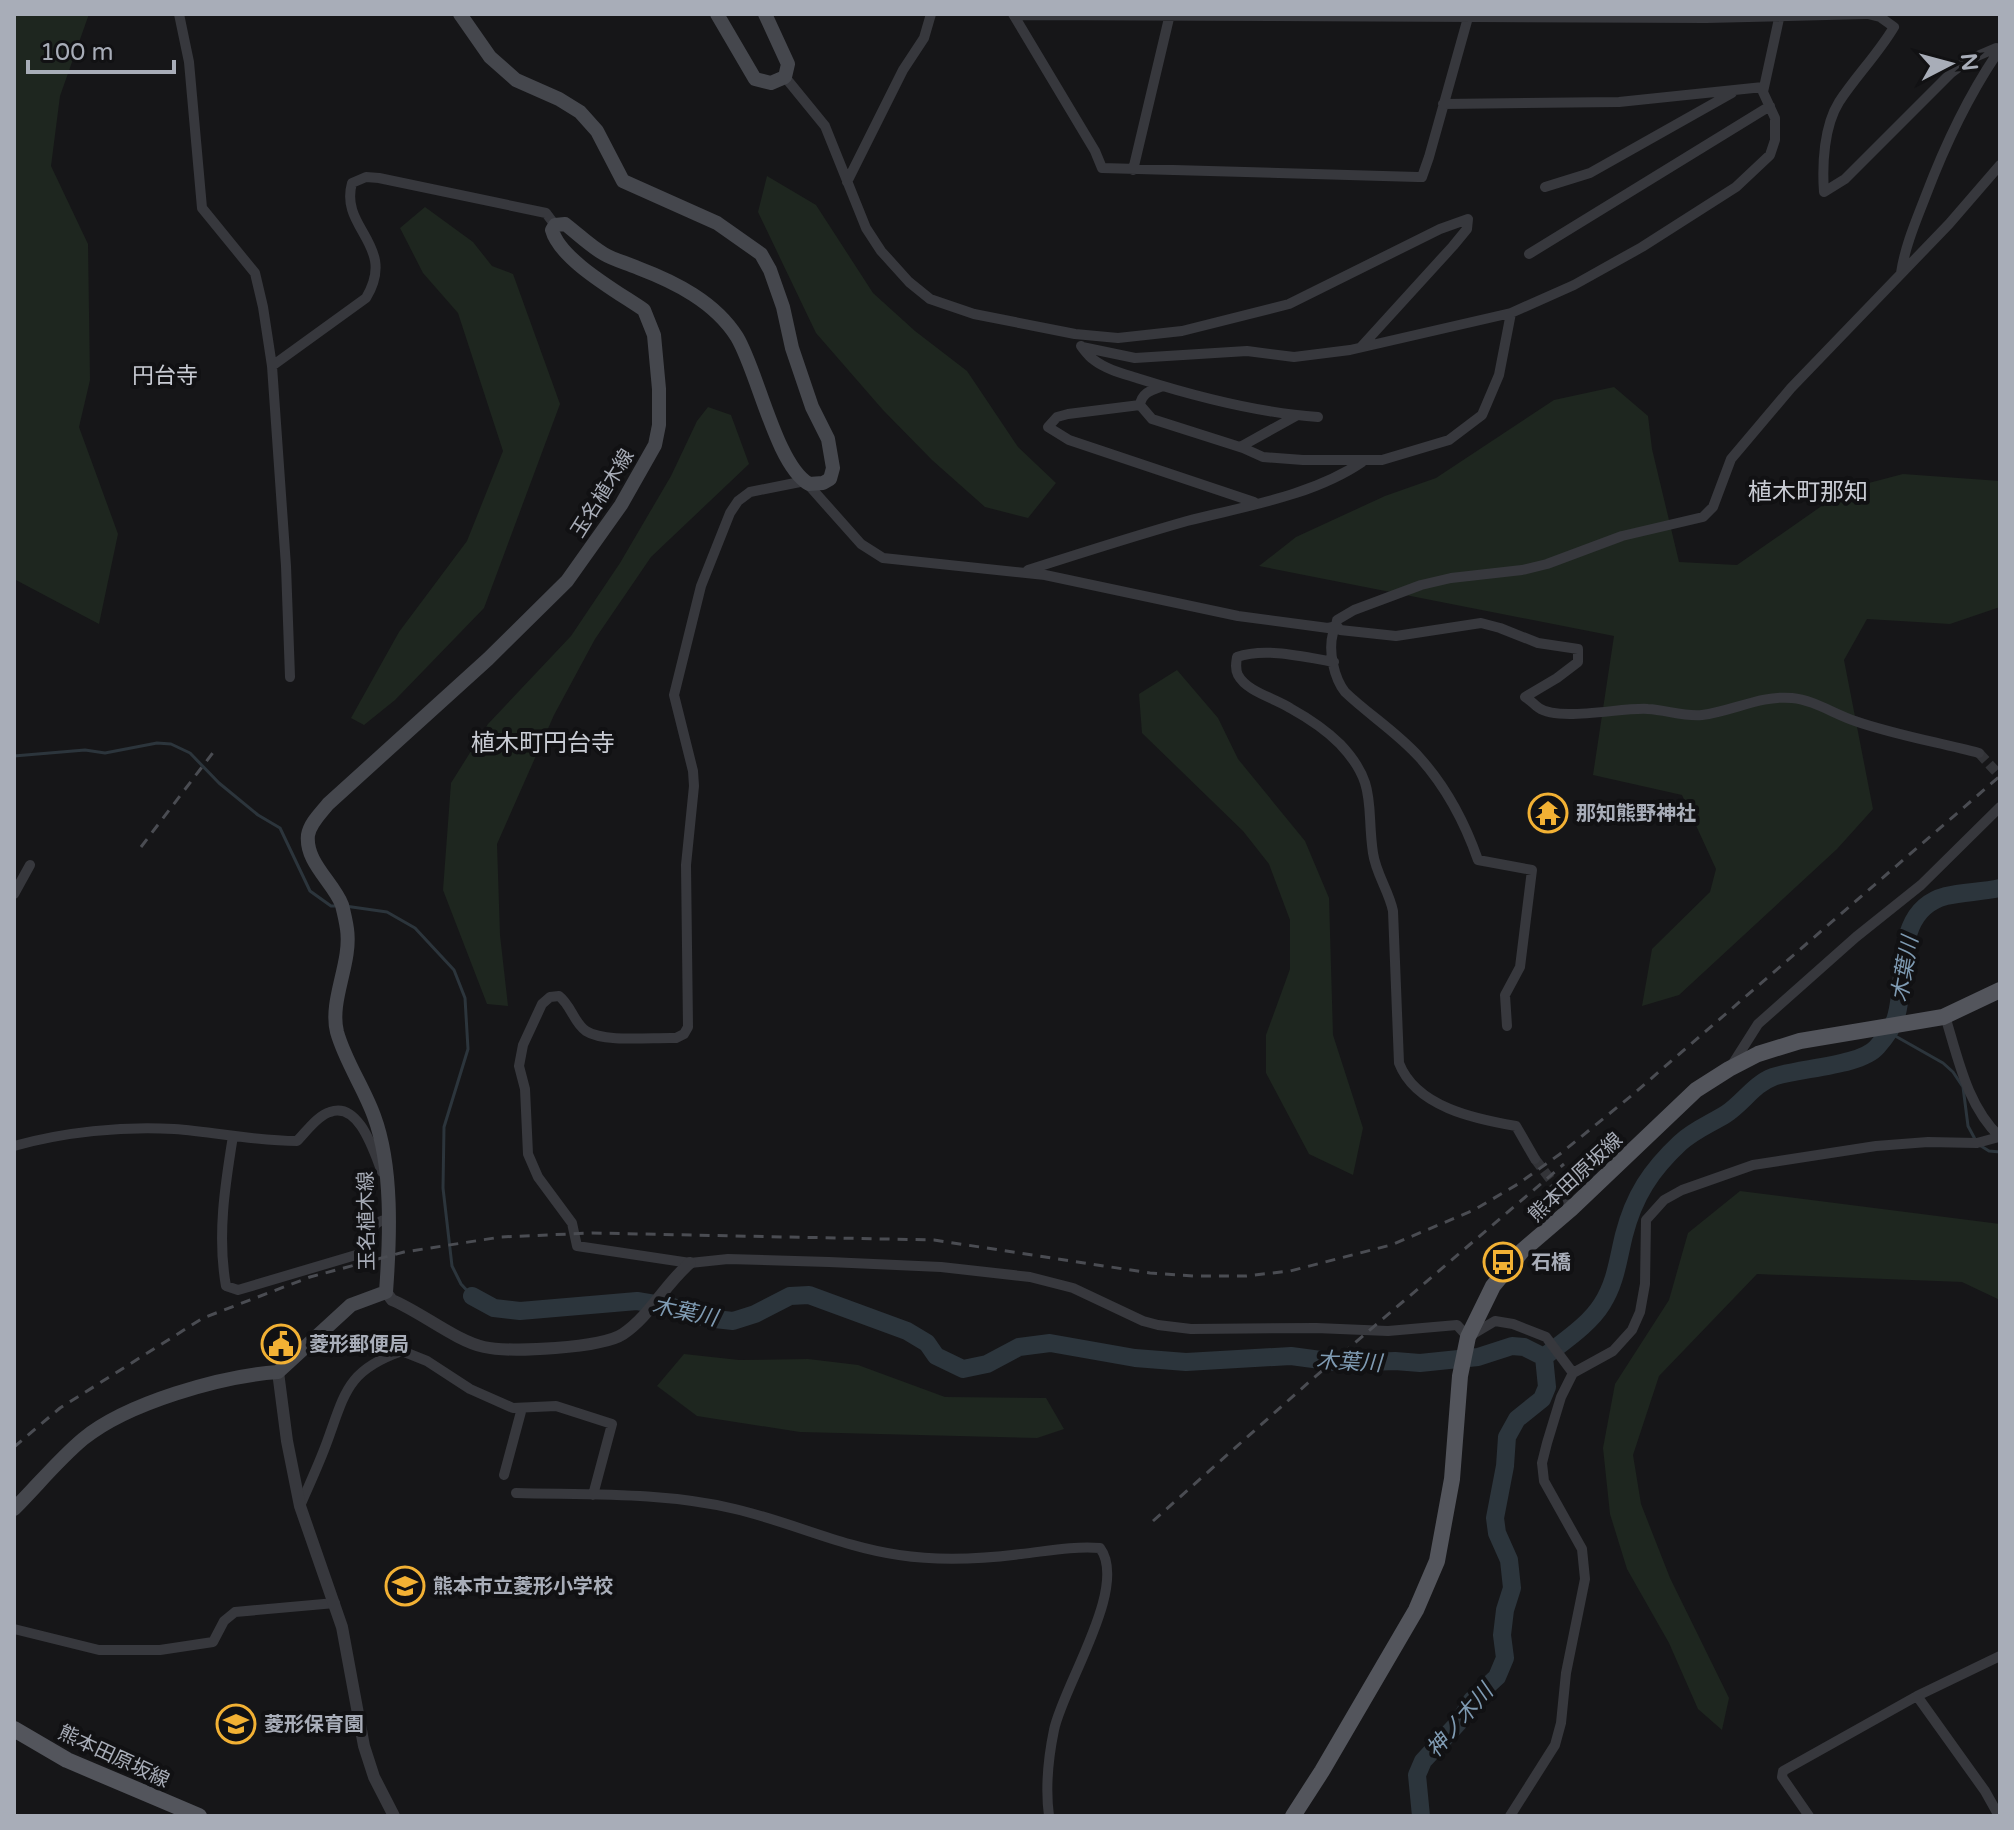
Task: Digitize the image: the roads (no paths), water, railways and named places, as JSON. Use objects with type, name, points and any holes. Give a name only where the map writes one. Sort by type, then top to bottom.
[{"type":"main road","points":[[460,14],[490,57],[516,80],[580,112],[597,131],[623,181],[717,223],[761,254],[783,307],[792,348],[812,407],[828,439],[833,468],[830,479],[823,483],[805,481],[775,435],[736,334],[718,315],[682,286],[606,256],[565,224],[555,225]]},
{"type":"main road","points":[[717,14],[755,79],[771,83],[785,77],[788,64],[765,14]]},
{"type":"main road","name":"玉名植木線","points":[[278,1372],[351,1305],[386,1292],[390,1205],[381,1140],[375,1117],[337,1032],[335,1013],[348,932],[341,903],[309,849],[311,827],[328,804],[488,659],[567,581],[621,505],[655,445],[659,425],[659,389],[654,335],[644,310],[580,265],[554,240],[552,230],[555,225]]},
{"type":"main road","name":"熊本田原坂線","points":[[1293,1816],[1416,1610],[1437,1561],[1452,1479],[1460,1376],[1466,1342],[1493,1286],[1522,1251],[1571,1209],[1696,1090],[1729,1069],[1758,1054],[1800,1041],[1917,1024],[1945,1016],[2000,990]]},
{"type":"main road","points":[[14,1509],[83,1439],[128,1411],[175,1394],[278,1372]]},
{"type":"main road","name":"熊本田原坂線","points":[[14,1729],[67,1760],[199,1816]]},
{"type":"street","points":[[179,14],[189,62],[202,208],[255,273],[272,366],[286,566],[290,677]]},
{"type":"street","points":[[847,182],[903,70],[924,38],[931,14]]},
{"type":"street","points":[[1013,15],[1867,14],[1880,17],[1894,27],[1837,105],[1822,163],[1824,192],[1845,179],[1951,73],[1968,60],[1996,48],[1996,55],[1946,142],[1905,249],[1900,275]]},
{"type":"street","points":[[1013,15],[1095,151],[1102,168],[1422,177],[1469,16]]},
{"type":"street","points":[[1133,170],[1170,15]]},
{"type":"street","points":[[1082,347],[1135,358],[1247,351],[1294,357],[1361,347],[1511,313],[1574,285],[1642,247],[1736,187],[1770,155],[1775,140],[1775,118],[1763,87],[1780,15]]},
{"type":"street","points":[[785,77],[825,126],[866,228],[881,251],[909,282],[930,299],[974,314],[1075,334],[1118,338],[1182,331],[1289,304],[1440,229],[1468,219],[1467,229],[1453,246],[1361,347]]},
{"type":"street","points":[[1443,104],[1619,102],[1763,87]]},
{"type":"street","points":[[1545,187],[1590,173],[1737,90]]},
{"type":"street","points":[[1529,254],[1770,106]]},
{"type":"street","points":[[1507,1026],[1505,995],[1520,967],[1532,870],[1478,860],[1468,832],[1419,757],[1336,681],[1333,633],[1337,620],[1340,616],[1421,585],[1547,564],[1622,536],[1703,517],[1713,507],[1731,459],[1805,371],[1900,275],[2000,165]]},
{"type":"street","points":[[272,366],[366,298],[375,282],[374,252],[351,206],[349,193],[352,183],[366,177],[379,178],[510,204],[546,213],[555,225]]},
{"type":"street","points":[[1140,405],[1152,419],[1263,457],[1382,460],[1449,440],[1482,415],[1499,375],[1511,313]]},
{"type":"street","points":[[1075,334],[1092,359],[1103,366],[1163,386],[1296,416],[1318,417]]},
{"type":"street","points":[[1140,405],[1147,392],[1163,386]]},
{"type":"street","points":[[1140,405],[1068,414],[1057,417],[1048,427],[1069,440],[1256,503]]},
{"type":"street","points":[[1240,447],[1296,416]]},
{"type":"street","points":[[1023,572],[1149,531],[1326,481],[1363,461]]},
{"type":"street","points":[[1337,626],[1328,628],[1238,616],[1023,572],[883,558],[871,553],[805,481],[750,492],[738,501],[730,513],[701,586],[674,695],[694,786],[686,865],[688,1027],[684,1034],[676,1038],[601,1037],[586,1031],[559,996],[550,997],[542,1004],[523,1045],[519,1066],[525,1089],[528,1154],[538,1177],[572,1223],[577,1246],[690,1263],[728,1259],[941,1267],[1030,1277],[1073,1288],[1158,1325],[1191,1329],[1388,1331],[1457,1325],[1466,1342],[1495,1321],[1513,1324],[1546,1337],[1573,1373]]},
{"type":"street","points":[[1337,626],[1340,630],[1396,636],[1481,623],[1538,643],[1578,649],[1578,662],[1525,697],[1538,708],[1552,713],[1646,708],[1698,715],[1730,710],[1760,700],[1795,698],[1852,721],[1915,740],[1943,743],[1979,753]]},
{"type":"street","points":[[1334,662],[1271,654],[1243,655],[1237,657],[1235,667],[1238,677],[1251,688],[1320,727],[1340,745],[1359,768],[1368,787],[1373,854],[1377,870],[1390,895],[1393,911],[1399,1063],[1403,1073],[1431,1100],[1485,1121],[1516,1126],[1535,1159]]},
{"type":"street","points":[[1729,1069],[1758,1024],[1856,937],[1921,885],[2000,807]]},
{"type":"street","points":[[14,894],[30,865]]},
{"type":"street","points":[[1945,1016],[1966,1084],[1985,1123],[2000,1137]]},
{"type":"street","points":[[14,1146],[40,1138],[107,1131],[172,1129],[297,1141],[328,1112],[341,1110],[352,1116],[368,1135],[387,1185]]},
{"type":"street","points":[[233,1136],[222,1234],[222,1266],[226,1286],[238,1290],[356,1255],[368,1250],[372,1227],[380,1220],[387,1220]]},
{"type":"street","points":[[1510,1816],[1555,1745],[1585,1579],[1582,1549],[1544,1481],[1542,1463],[1561,1397],[1573,1373],[1613,1351],[1632,1330],[1640,1312],[1645,1284],[1646,1220],[1664,1200],[1682,1190],[1753,1165],[1928,1142],[1977,1143],[2000,1137]]},
{"type":"street","points":[[1560,1192],[1571,1209]]},
{"type":"street","points":[[386,1292],[392,1300],[483,1347],[518,1349],[589,1344],[623,1335],[646,1313],[674,1276],[690,1263]]},
{"type":"street","points":[[300,1506],[347,1390],[360,1373],[386,1356],[402,1351],[427,1361],[470,1389],[513,1408],[556,1406],[612,1424],[593,1495]]},
{"type":"street","points":[[278,1372],[300,1506],[335,1603],[349,1657],[364,1746],[374,1777],[394,1816]]},
{"type":"street","points":[[504,1475],[522,1408]]},
{"type":"street","points":[[516,1493],[656,1497],[737,1509],[862,1549],[901,1556],[970,1557],[1063,1548],[1100,1548],[1108,1560],[1101,1610],[1054,1730],[1045,1788],[1049,1816]]},
{"type":"street","points":[[14,1629],[99,1650],[160,1650],[213,1642],[224,1621],[235,1612],[335,1603]]},
{"type":"street","points":[[1809,1816],[1782,1777],[1783,1771],[1917,1696],[2000,1656]]},
{"type":"street","points":[[1917,1696],[1985,1791],[1999,1816]]},
{"type":"waterway","points":[[14,756],[85,750],[105,753],[157,743],[171,744],[190,753],[219,783],[258,815],[280,828],[310,891],[331,906],[338,906]]},
{"type":"waterway","name":"木葉川","points":[[472,1296],[494,1308],[520,1311],[637,1301],[673,1307],[706,1318],[733,1321],[755,1314],[790,1296],[809,1295],[907,1331],[927,1343],[936,1356],[963,1369],[987,1364],[1019,1347],[1050,1343],[1135,1358],[1186,1362],[1291,1356],[1343,1363],[1420,1363],[1478,1357],[1512,1346],[1524,1347],[1544,1357],[1583,1326],[1607,1296],[1633,1208],[1645,1184],[1670,1153],[1691,1134],[1732,1110],[1766,1080],[1858,1058],[1877,1047],[1896,1017],[1905,947],[1917,915],[1929,904],[1946,896],[2000,888]]},
{"type":"waterway","points":[[345,906],[387,912],[415,928],[454,970],[465,998],[468,1049],[444,1127],[443,1188],[452,1266],[461,1284],[472,1296]]},
{"type":"waterway","points":[[1890,1033],[1953,1072],[1963,1087],[1968,1126],[1976,1141]]},
{"type":"waterway","points":[[1981,1146],[2000,1152]]},
{"type":"waterway","name":"神ノ木川","points":[[1421,1816],[1417,1775],[1423,1761],[1459,1722],[1472,1700],[1497,1677],[1505,1658],[1502,1635],[1512,1588],[1509,1560],[1497,1533],[1495,1518],[1507,1437],[1517,1419],[1542,1399],[1547,1387],[1544,1357]]},
{"type":"tunnel","points":[[1979,753],[2000,776]]},
{"type":"tunnel","points":[[1535,1159],[1560,1192]]},
{"type":"railway","points":[[141,847],[215,750]]},
{"type":"railway","points":[[14,1447],[60,1408],[203,1318],[310,1277],[404,1252],[501,1237],[592,1233],[934,1240],[1150,1273],[1194,1276],[1246,1276],[1290,1271],[1391,1245],[1474,1210],[1560,1154],[2000,776]]},
{"type":"railway","points":[[1153,1521],[1309,1382],[1564,1164]]},
{"type":"place","name":"那知熊野神社","points":[[1548,813]]},
{"type":"place","name":"石橋","points":[[1503,1262]]},
{"type":"place","name":"菱形郵便局","points":[[281,1344]]},
{"type":"place","name":"熊本市立菱形小学校","points":[[405,1586]]},
{"type":"place","name":"菱形保育園","points":[[236,1724]]},
{"type":"district","name":"円台寺","points":[[165,375]]},
{"type":"district","name":"植木町那知","points":[[1808,492]]},
{"type":"district","name":"植木町円台寺","points":[[543,743]]}]
